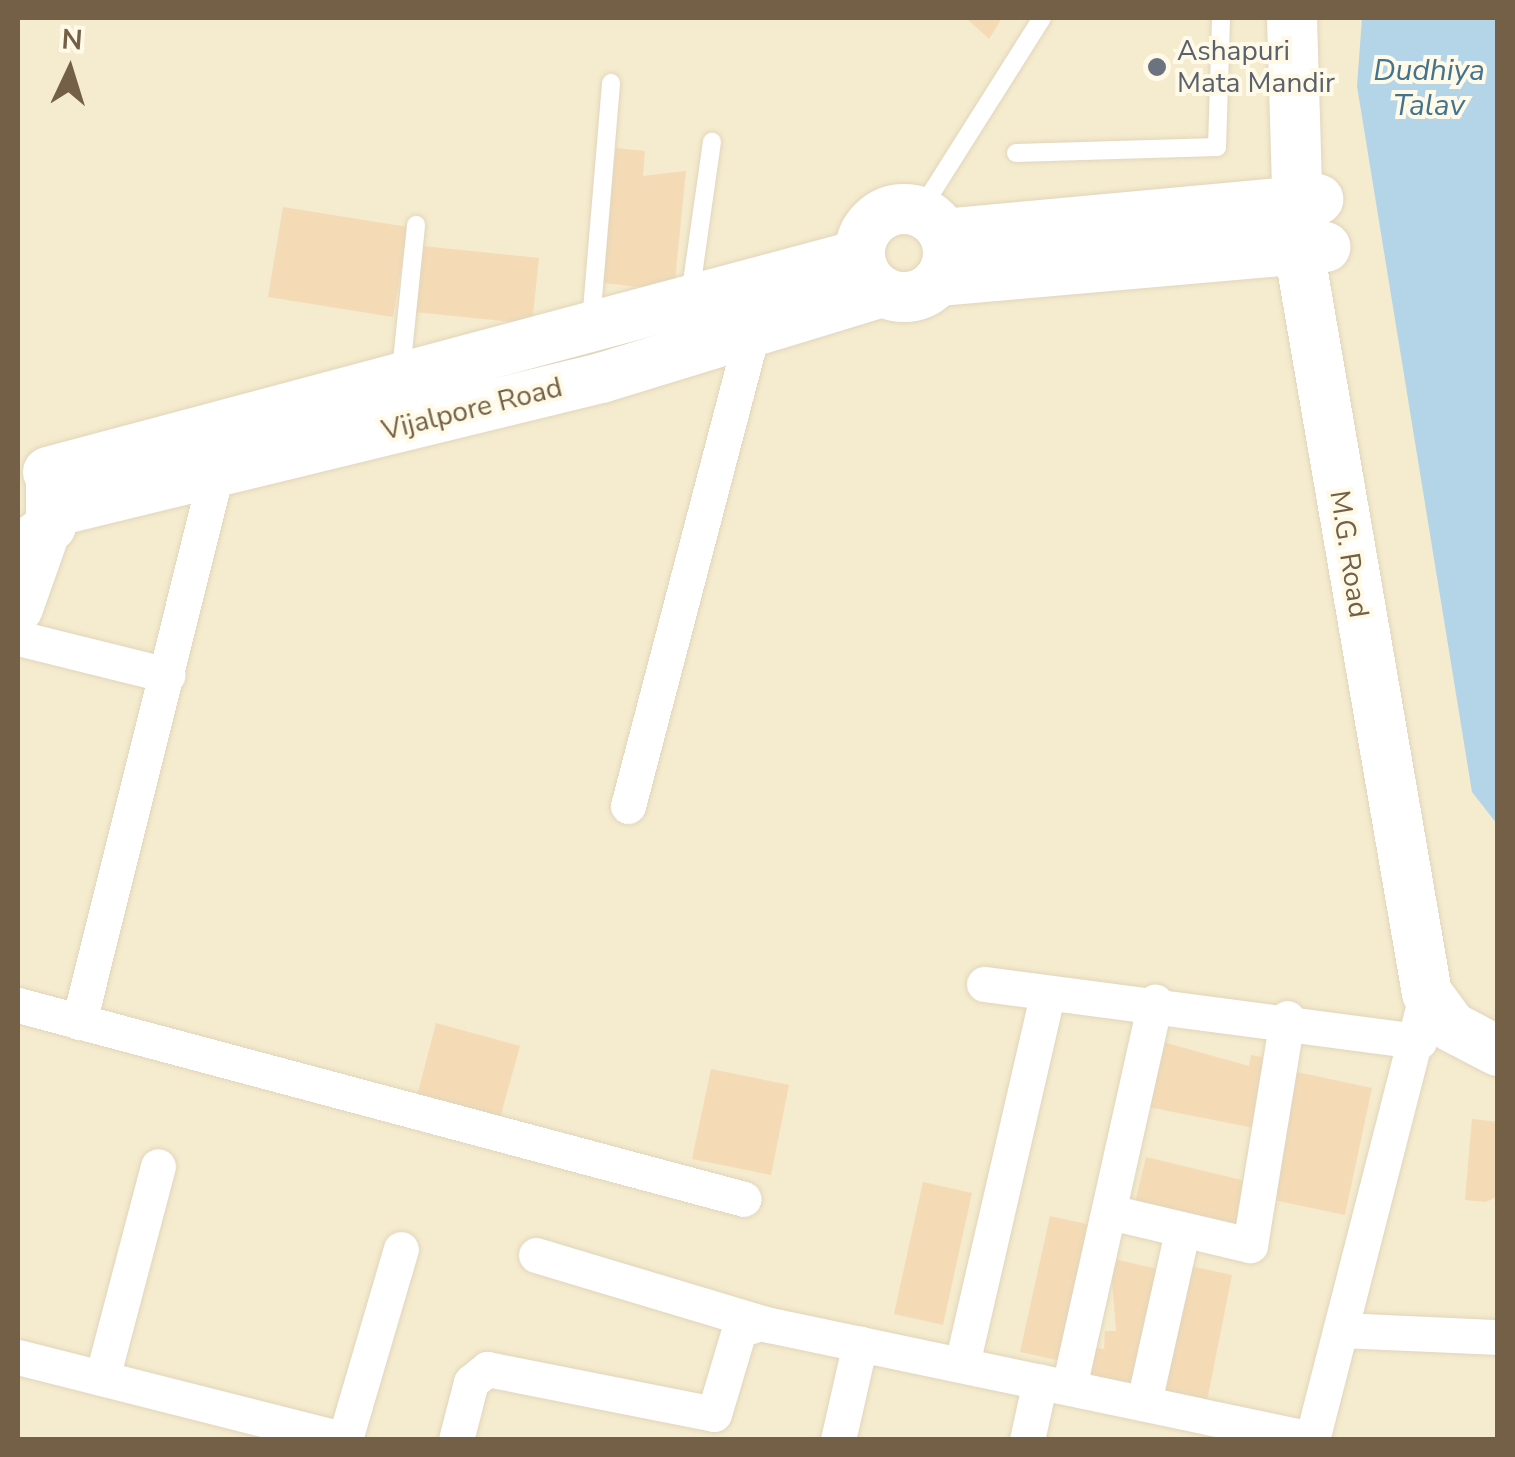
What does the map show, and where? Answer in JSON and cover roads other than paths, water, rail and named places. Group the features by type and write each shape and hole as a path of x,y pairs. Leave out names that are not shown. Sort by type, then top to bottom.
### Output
{"main road":[{"name":"M.G. Road","path":"1292,18 1309,225 1423,1017"},
{"path":"1321,18 1309,225 1439,948 1453,990 1498,1034"},
{"name":"Vijalpore Road","path":"871,274 878,217 934,242 1309,225"},
{"name":"Vijalpore Road","path":"36,506 217,470 871,274 913,296 934,242"},
{"name":"Vijalpore Road","path":"36,506 228,423 688,306 758,308"},
{"path":"18,608 36,506"},
{"path":"1423,1017 1498,1051"}],"street":[{"path":"628,806 758,308"},
{"path":"78,1022 228,423"},
{"path":"18,638 167,675"},
{"path":"536,1255 770,1325 1312,1439 1423,1017 1287,1018 1155,1002 1047,998 984,984"},
{"path":"962,1364 1047,998"},
{"path":"1027,1440 1055,1384 1110,1212 1155,1002"},
{"path":"18,1005 744,1199"},
{"path":"1110,1212 1250,1245 1287,1018"},
{"path":"102,1378 158,1166"},
{"path":"1144,1402 1182,1232"},
{"path":"18,1356 346,1439 401,1249"},
{"path":"456,1440 471,1382 487,1369 714,1414 739,1330 770,1325"},
{"path":"1342,1330 1498,1337"},
{"path":"838,1440 860,1344"}],"lane":[{"path":"934,242 1042,18"},
{"path":"1016,153 1217,146 1221,18"},
{"path":"590,333 612,84"},
{"path":"688,306 712,142"},
{"path":"400,382 416,225"}],"water":[{"name":"Dudhiya Talav","path":"1362,18 1497,18 1497,824 1472,792 1357,86"}],"place":[{"name":"Ashapuri Mata Mandir","path":"1157,67"}]}
